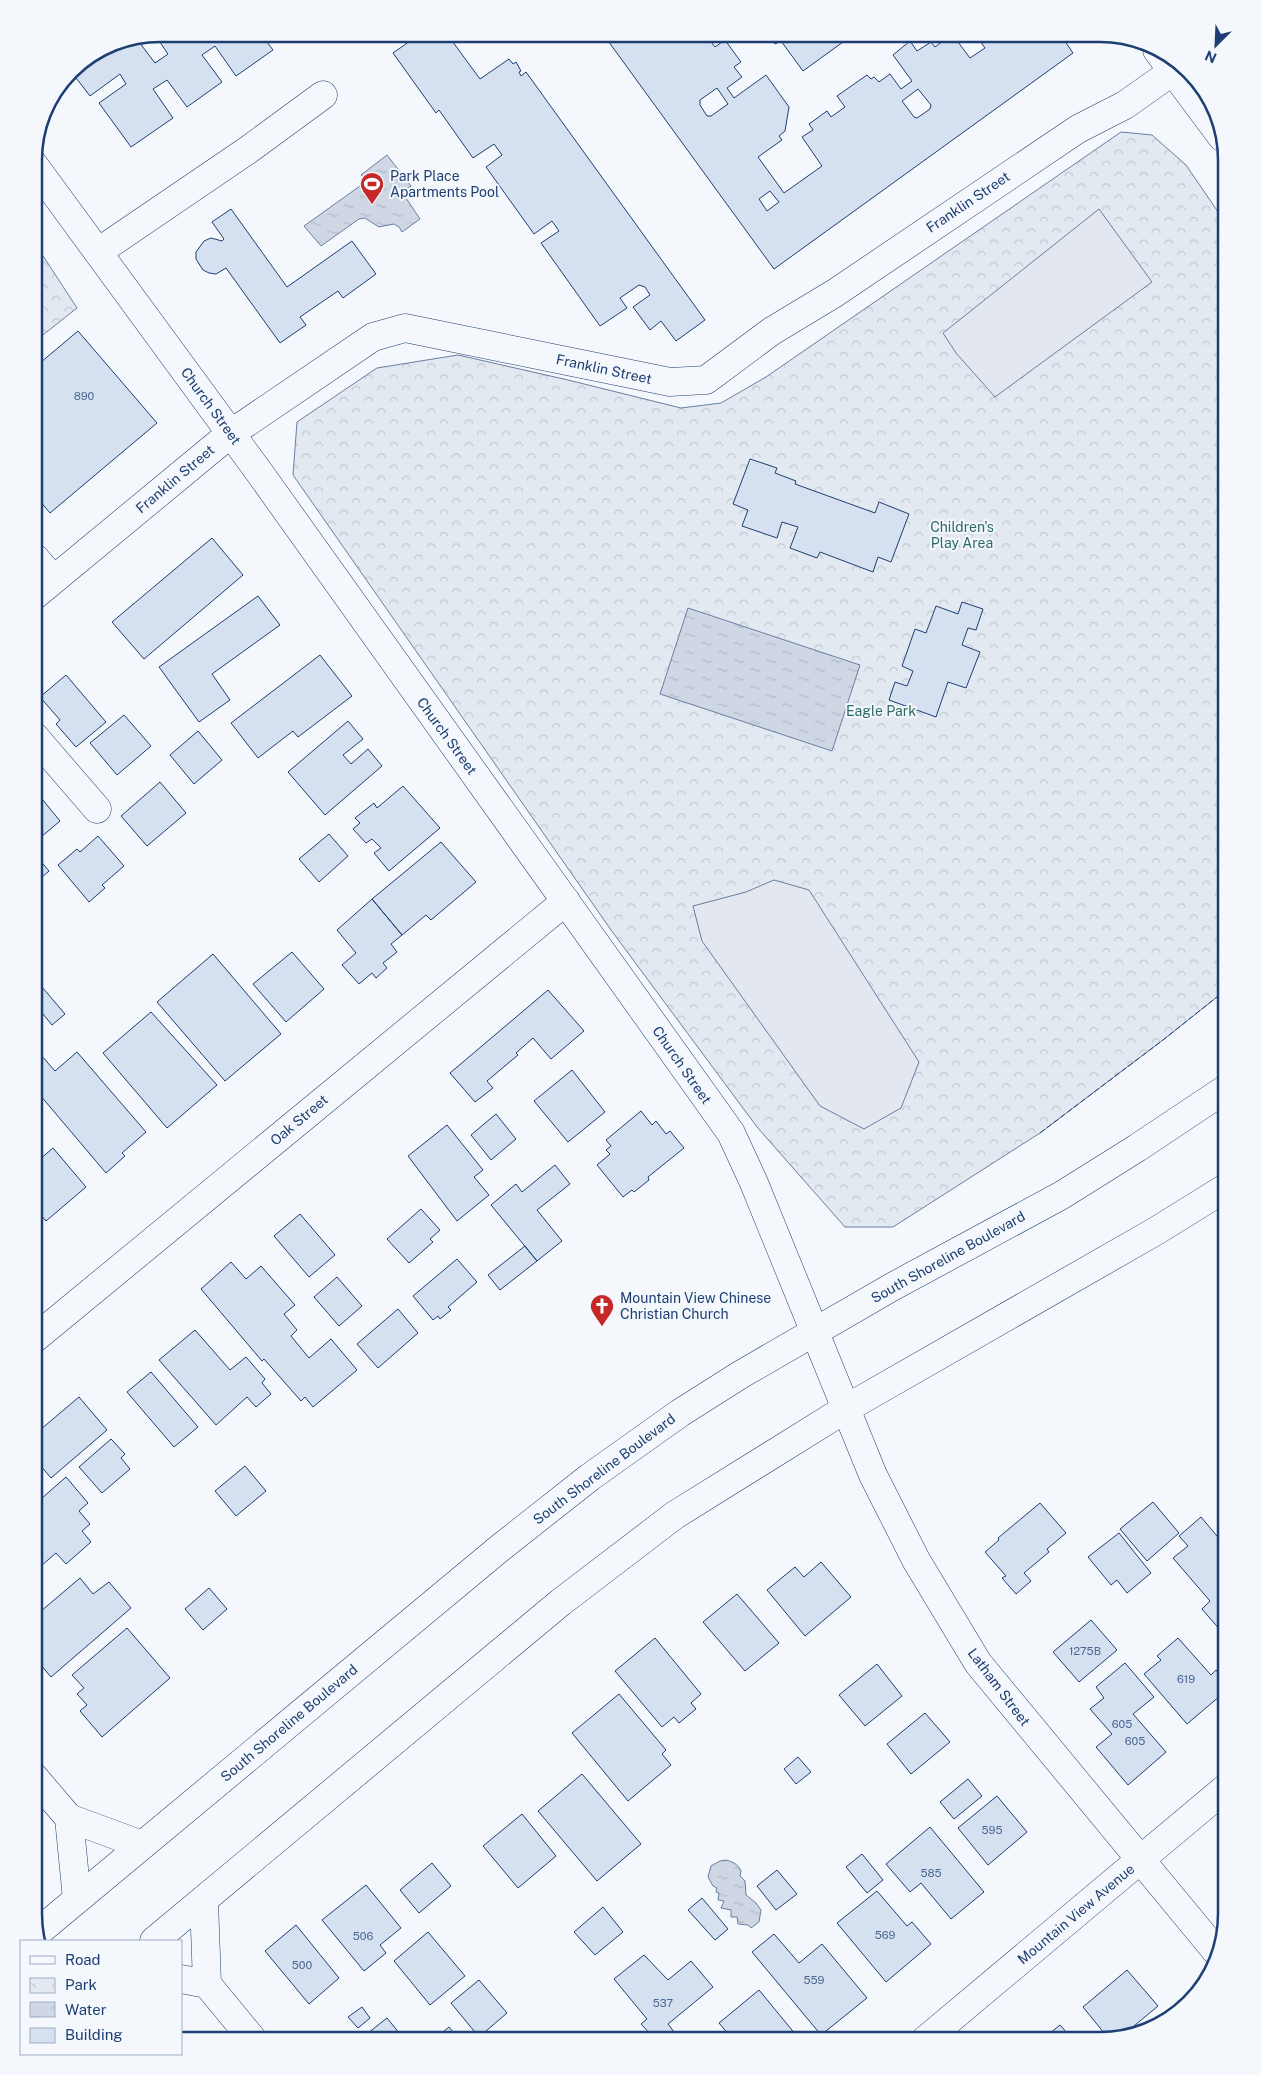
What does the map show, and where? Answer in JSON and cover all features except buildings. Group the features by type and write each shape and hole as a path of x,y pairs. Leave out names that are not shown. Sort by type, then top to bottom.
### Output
{"street":[{"name":"Franklin Street","path":"44,588 230,434 373,338 405,328 670,382 706,380 772,331 834,293 1078,129 1125,105 1168,64"},
{"path":"1175,70 1212,123"},
{"path":"98,252 248,150 323,95"},
{"name":"Church Street","path":"43,177 566,901 731,1134 754,1183 814,1332"},
{"path":"43,746 97,809"},
{"name":"Oak Street","path":"42,1332 566,901"},
{"name":"South Shoreline Boulevard","path":"44,1927 500,1548 590,1477 680,1413 740,1375 892,1287 1062,1194 1137,1148 1218,1094"},
{"path":"155,1940 561,1602 675,1515 847,1408 1156,1231 1218,1193"},
{"name":"Latham Street","path":"814,1332 847,1408 873,1475 916,1560 978,1663 1061,1766 1141,1859 1213,1948"},
{"path":"42,1786 69,1818 142,1845"},
{"name":"Mountain View Avenue","path":"935,2032 1218,1795"},
{"path":"69,1818 77,1899"},
{"path":"204,1901 208,1984 247,2032"},
{"path":"182,1979 208,1984"}],"green space":[{"name":"Eagle Park","path":"1121,132 1152,135 1186,165 1218,212 1218,996 1040,1133 893,1227 845,1227 757,1127 611,930 293,475 297,422 377,368 458,355 681,408 721,403 766,377"},
{"path":"43,256 77,308 43,335"}],"shaded area":[{"path":"1099,209 1152,282 995,397 956,353 943,333"},
{"path":"774,880 809,890 919,1062 901,1108 864,1129 820,1106 702,941 693,906 746,892"}],"water":[{"name":"Park Place Apartments Pool","path":"387,155 411,186 402,192 420,219 402,232 394,224 379,227 365,218 359,219 321,246 304,226 367,181 361,175"},
{"path":"688,608 860,665 832,751 660,694"},
{"path":"726,1860 735,1864 740,1869 740,1876 745,1881 746,1895 761,1910 759,1922 751,1928 748,1925 738,1924 737,1917 731,1917 731,1910 721,1908 724,1901 718,1900 719,1893 716,1892 717,1888 713,1886 708,1877 711,1866"}],"fence":[{"path":"1040,1133 1218,996"}],"place":[{"name":"Park Place Apartments Pool","path":"372,205"},
{"name":"Mountain View Chinese Christian Church","path":"602,1327"}],"park label":[{"name":"Children's Play Area","path":"962,536"}]}
